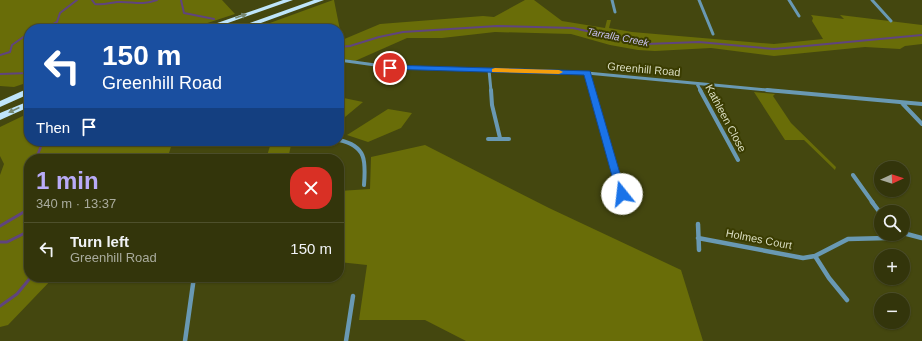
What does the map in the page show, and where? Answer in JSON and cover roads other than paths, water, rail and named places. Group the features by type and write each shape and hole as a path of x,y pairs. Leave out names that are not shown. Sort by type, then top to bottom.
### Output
{"main road":[{"path":"220,24 290,0"},
{"path":"251,24 321,0"},
{"path":"1,102 24,93"},
{"path":"0,117 24,106"}],"street":[{"path":"612,0 615,12"},
{"path":"699,0 713,34"},
{"path":"789,0 799,16"},
{"path":"872,0 891,21"},
{"name":"Greenhill Road","path":"344,61 390,68 587,73 922,104"},
{"path":"489,70 492,105 500,138"},
{"path":"587,73 622,194"},
{"name":"Kathleen Close","path":"697,84 738,160"},
{"path":"902,102 922,124"},
{"path":"488,139 509,139"},
{"path":"344,141 357,145 361,151 364,159 364,185"},
{"path":"853,175 875,205"},
{"path":"698,224 699,250"},
{"path":"910,235 922,238"},
{"name":"Holmes Court","path":"698,238 803,258 815,256 848,239 874,238"},
{"path":"815,256 829,278 847,300"},
{"path":"185,341 193,282"},
{"path":"346,341 353,296"}],"waterway":[{"path":"53,24 57,22 60,13 77,0"},
{"path":"92,0 95,4 117,2 146,3 157,0"},
{"path":"181,0 184,13 214,19"},
{"name":"Tarralla Creek","path":"344,47 403,32 497,26 573,28 646,44 699,42 774,49 922,35"},
{"path":"0,55 10,52 12,45 24,37"},
{"path":"0,74 24,73"},
{"path":"38,154 41,146"},
{"path":"0,226 24,212"},
{"path":"0,242 7,242 24,234"},
{"path":"0,306 17,294 27,282"}]}
